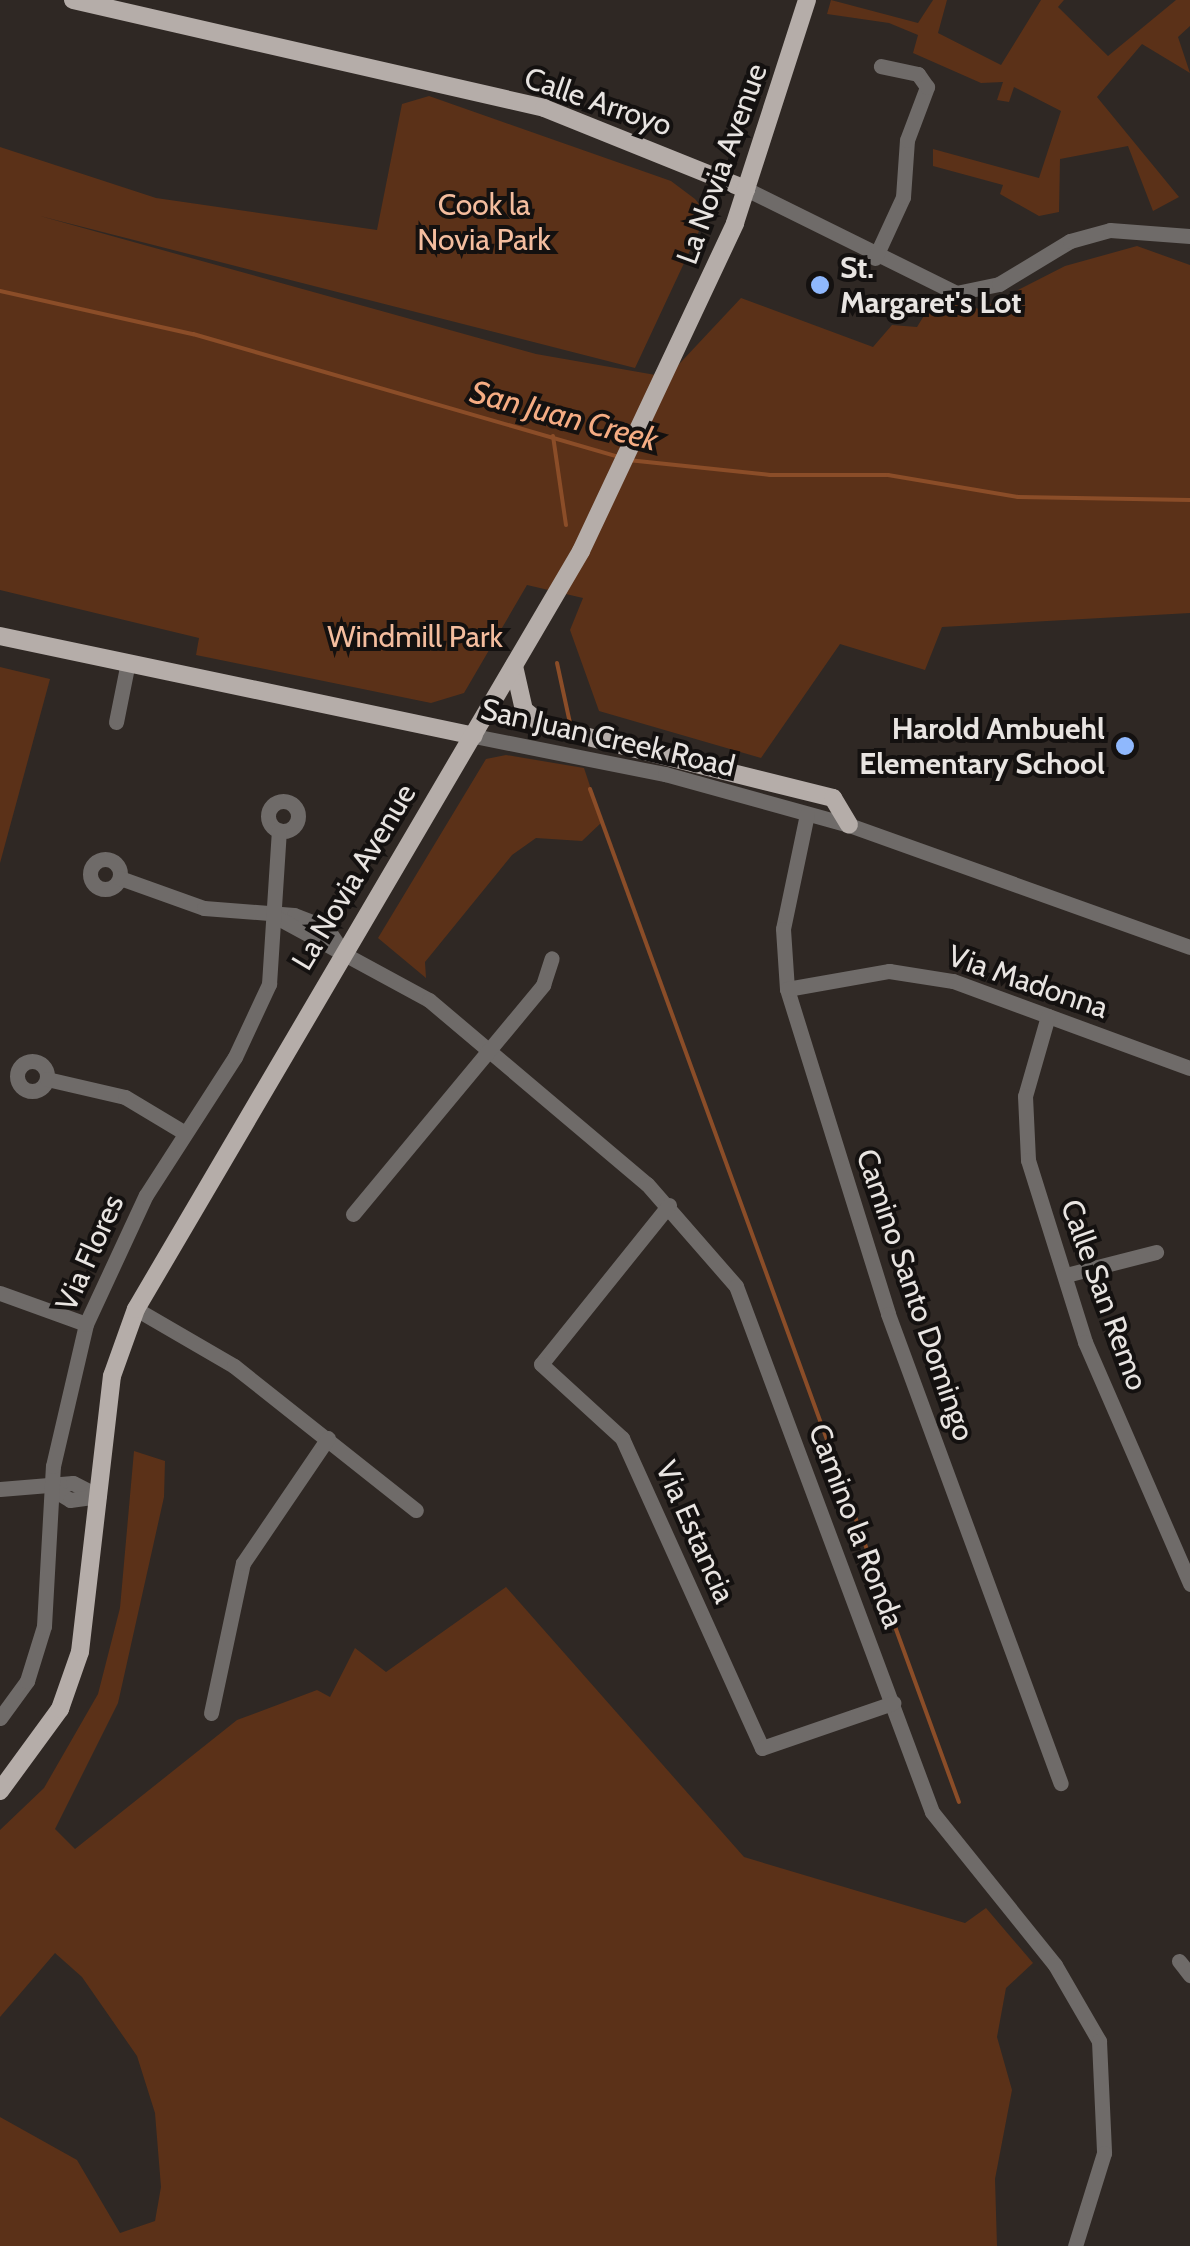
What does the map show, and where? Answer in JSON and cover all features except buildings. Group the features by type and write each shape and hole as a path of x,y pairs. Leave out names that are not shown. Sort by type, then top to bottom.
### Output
{"main road":[{"name":"Calle Arroyo","path":"73,0 544,108 746,189"},
{"name":"La Novia Avenue","path":"0,1791 60,1709 80,1652 112,1376 136,1309 340,949 474,736 581,552 655,404 746,189 807,0"},
{"name":"San Juan Creek Road","path":"0,636 474,736"},
{"path":"514,666 524,710 544,726 832,798 849,825"}],"street":[{"path":"875,258 903,196 907,140 927,88 918,74 881,66"},
{"name":"Calle Arroyo","path":"746,189 875,258 956,293 999,284 1088,235 1138,228 1187,235"},
{"path":"1187,235 1190,216"},
{"path":"116,722 128,662"},
{"name":"San Juan Creek Road","path":"474,736 849,825 1190,947"},
{"name":"Camino Santo Domingo","path":"807,814 783,929 786,988 888,1314 1060,1783"},
{"name":"Via Flores","path":"0,1718 27,1681 44,1626 52,1489 86,1324 185,1133 254,1021 269,984 279,830"},
{"name":"Camino la Ronda","path":"120,878 204,908 326,927 340,949 429,1000 668,1205 736,1286 932,1812 1055,1965 1099,2040 1104,2152 1075,2246"},
{"path":"354,1214 543,986 552,958"},
{"name":"Via Madonna","path":"786,988 889,971 953,981 1190,1068"},
{"name":"Calle San Remo","path":"1048,1016 1024,1127 1066,1275 1190,1584"},
{"path":"47,1079 124,1097 185,1133"},
{"name":"Via Estancia","path":"668,1205 541,1364 622,1438 762,1748 893,1703"},
{"path":"1066,1275 1156,1252"},
{"path":"0,1292 86,1324"},
{"path":"136,1309 207,1348 416,1510"},
{"path":"210,1713 243,1563 328,1438"},
{"path":"0,1489 52,1489 70,1500 98,1496"},
{"path":"1179,1961 1190,1975"}],"green space":[{"path":"831,0 918,23 933,0 947,0 938,33 1001,65 1041,0 1064,0 1058,7 1108,56 1176,0 1190,0 1190,26 1178,37 1190,73 1142,44 1097,97 1179,197 1153,211 1128,146 1060,159 1059,212 1039,216 1000,194 1003,185 933,166 933,149 1039,178 1061,111 1014,87 1009,102 997,100 1003,82 981,83 913,53 918,35 889,23 827,14"},
{"path":"429,96 671,181 707,214 635,368 40,216 536,354 667,377 741,298 873,347 892,325 917,327 933,301 981,309 1065,266 1137,246 1190,265 1190,613 942,627 925,670 840,644 761,758 599,711 570,630 583,598 527,585 464,693 431,703 196,655 199,638 0,590 0,147 156,198 377,230 402,104"},
{"path":"0,667 50,679 0,863"},
{"path":"506,755 584,768 602,822 582,841 536,838 512,855 425,962 426,978 378,938 486,759"},
{"path":"134,1451 165,1461 164,1497 118,1703 55,1829 75,1849 237,1720 317,1690 330,1697 355,1648 386,1672 506,1587 744,1857 965,1923 986,1908 1033,1963 1006,1988 997,2037 1012,2090 995,2179 997,2246 0,2246 0,2117 77,2160 120,2233 155,2221 161,2187 155,2113 137,2056 82,1977 55,1953 0,2017 0,1830 44,1788 98,1694 120,1608"}],"waterway":[{"name":"San Juan Creek","path":"0,291 193,334 619,457"},
{"path":"553,436 566,525"},
{"name":"San Juan Creek","path":"628,460 770,475 888,475 1018,497 1190,500"},
{"path":"557,663 571,728"},
{"path":"590,789 959,1802"}],"place":[{"name":"St. Margaret's Lot","path":"820,285"},
{"name":"Harold Ambuehl Elementary School","path":"1125,746"}],"park label":[{"name":"Cook la Novia Park","path":"484,222"},
{"name":"Windmill Park","path":"415,637"}]}
